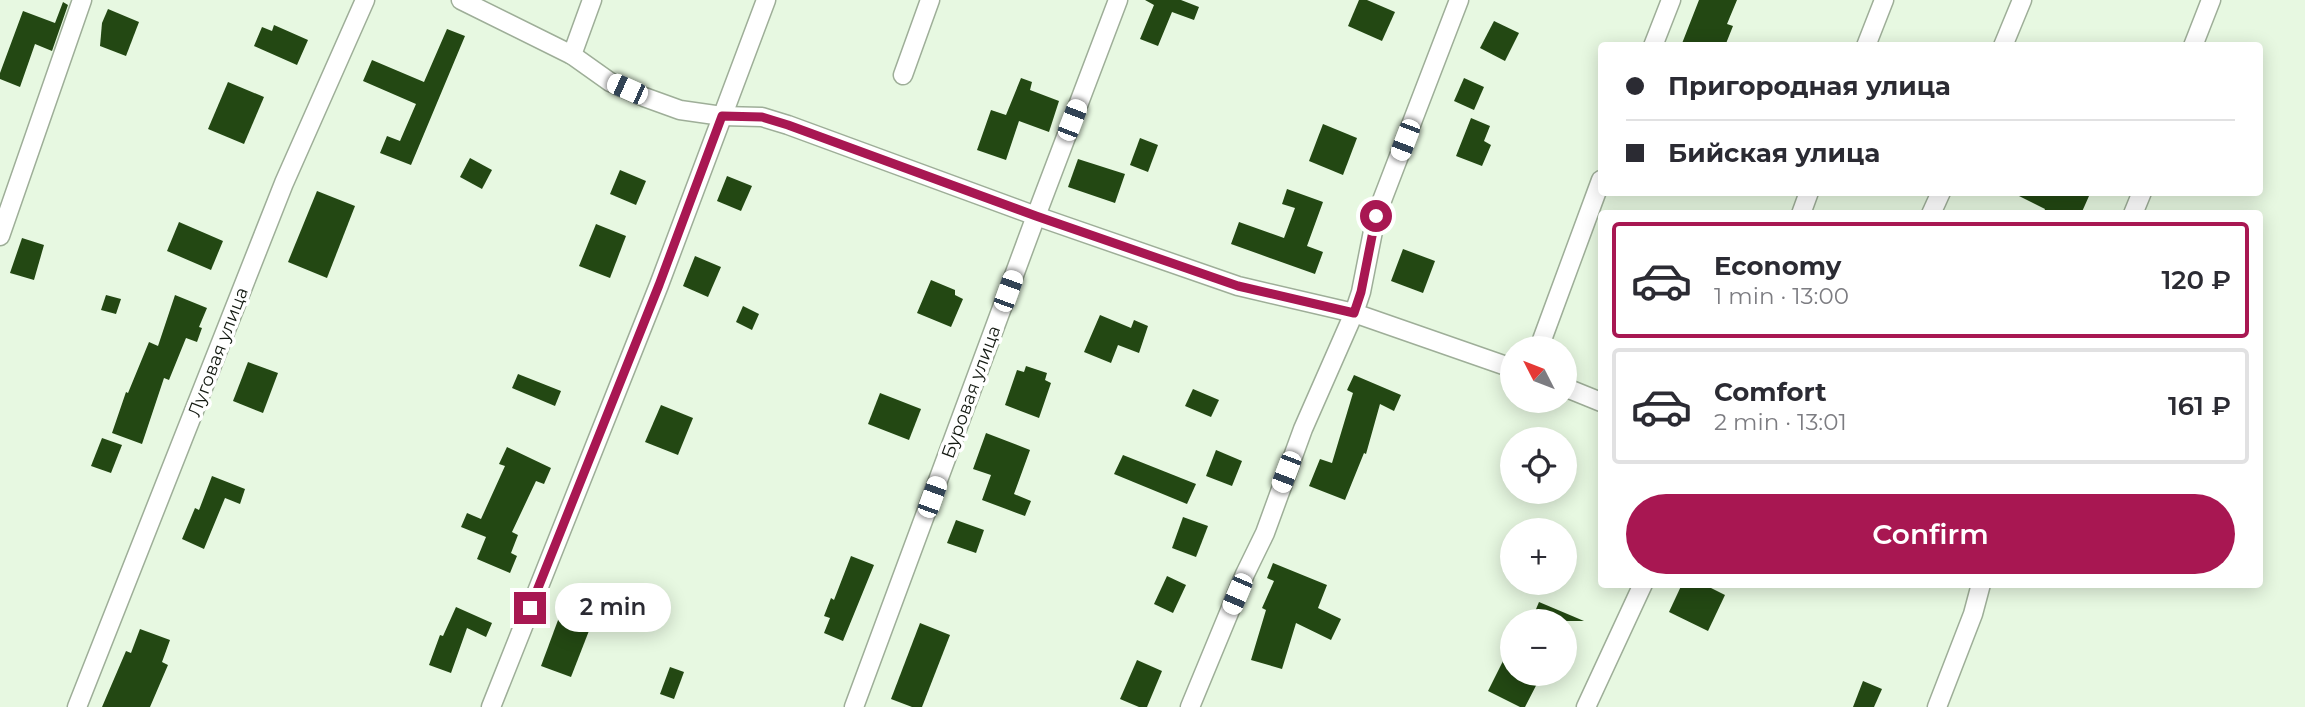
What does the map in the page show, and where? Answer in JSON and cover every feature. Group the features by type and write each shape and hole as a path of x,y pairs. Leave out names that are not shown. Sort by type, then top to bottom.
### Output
{"street":[{"path":"0,236 82,0"},
{"name":"Луговая улица","path":"77,707 284,183 365,0"},
{"path":"461,0 572,55 610,82 681,110 722,116 762,117 788,125 1036,216 1238,286 1354,313 1500,364"},
{"path":"572,55 592,0"},
{"path":"491,707 659,285 766,0"},
{"path":"904,75 930,0"},
{"name":"Буровая улица","path":"855,707 1118,0"},
{"path":"1190,707 1245,574 1265,533 1303,429 1354,313 1361,292 1376,216 1459,0"},
{"path":"1655,42 1671,0"},
{"path":"1868,42 1884,0"},
{"path":"2005,42 2022,0"},
{"path":"2195,42 2211,0"},
{"path":"1543,336 1598,188"},
{"path":"1577,392 1598,401"},
{"path":"1586,707 1641,588"},
{"path":"1937,707 1973,614 1980,588"}],"building":[{"path":"1145,0 1181,0 1199,7 1194,20 1172,12 1158,46 1140,39 1154,5"},
{"path":"1359,0 1367,0 1395,12 1382,41 1348,26"},
{"path":"1699,0 1737,0 1727,24 1733,26 1727,42 1683,42"},
{"path":"63,2 68,5 52,51 35,44 20,87 0,79 23,11 55,23"},
{"path":"108,9 139,22 126,56 100,46 102,23"},
{"path":"1494,21 1519,33 1505,61 1480,48"},
{"path":"274,25 308,40 297,65 254,46 262,27 272,31"},
{"path":"447,29 465,36 411,165 380,153 387,136 400,141 416,104 363,81 372,60 424,82"},
{"path":"1021,78 1032,82 1030,90 1059,101 1049,132 1019,121 1006,160 977,150 991,110 1006,115"},
{"path":"1464,78 1484,87 1474,110 1454,101"},
{"path":"228,82 264,97 244,144 208,129"},
{"path":"1471,118 1490,126 1484,141 1491,145 1482,166 1456,156"},
{"path":"1323,124 1357,138 1343,175 1309,161"},
{"path":"1140,138 1158,145 1148,172 1130,165"},
{"path":"470,158 492,170 482,189 460,177"},
{"path":"1078,159 1125,174 1115,203 1068,187"},
{"path":"620,170 646,181 636,205 610,194"},
{"path":"727,176 752,186 741,211 717,201"},
{"path":"1287,189 1323,202 1307,246 1323,252 1315,274 1231,244 1239,222 1284,238 1295,208 1282,204"},
{"path":"317,191 355,206 327,278 288,262"},
{"path":"2019,196 2089,196 2083,210 2045,209"},
{"path":"179,222 223,241 211,270 167,251"},
{"path":"596,224 626,236 610,278 579,266"},
{"path":"22,238 44,245 34,280 10,273"},
{"path":"1403,249 1435,261 1423,293 1391,281"},
{"path":"695,256 721,267 708,297 683,286"},
{"path":"931,280 955,290 955,295 963,299 951,327 917,313"},
{"path":"106,295 121,299 116,314 101,310"},
{"path":"175,295 207,308 199,327 202,328 197,342 186,338 169,380 164,378 142,444 112,433 126,392 128,393 149,342 158,346"},
{"path":"743,306 759,314 752,330 736,322"},
{"path":"1100,315 1131,328 1134,320 1148,326 1139,353 1118,345 1111,363 1084,352"},
{"path":"248,362 278,373 263,413 233,401"},
{"path":"1026,366 1047,373 1045,380 1051,383 1039,418 1005,405 1017,370 1024,372"},
{"path":"518,374 561,391 555,406 512,388"},
{"path":"1354,375 1401,395 1394,411 1380,404 1366,454 1364,453 1345,500 1309,486 1320,459 1332,463 1353,393 1347,390"},
{"path":"1193,389 1219,400 1211,417 1185,406"},
{"path":"880,393 921,409 909,440 868,424"},
{"path":"661,405 693,418 678,455 645,442"},
{"path":"986,433 1030,450 1014,494 1031,501 1025,516 982,500 991,475 973,469"},
{"path":"102,438 122,445 111,473 91,466"},
{"path":"507,447 551,468 544,484 536,481 512,532 518,535 511,553 517,556 510,573 477,559 486,537 461,527 467,513 481,519 505,466 499,464"},
{"path":"1216,450 1242,461 1232,486 1206,476"},
{"path":"1123,455 1196,484 1187,504 1114,474"},
{"path":"212,476 245,489 240,504 225,498 204,549 182,539 195,508 199,510"},
{"path":"1183,517 1208,526 1196,557 1172,548"},
{"path":"956,520 984,530 976,553 947,543"},
{"path":"851,556 874,565 843,641 824,633 830,618 824,616 831,598 834,600"},
{"path":"1273,563 1327,585 1318,608 1341,619 1331,640 1296,623 1282,669 1251,660 1266,610 1262,608 1274,581 1267,578"},
{"path":"1167,576 1186,585 1173,613 1154,604"},
{"path":"1680,588 1711,588 1725,595 1708,631 1669,612"},
{"path":"1539,602 1556,609 1536,609"},
{"path":"456,607 492,623 486,637 467,628 451,673 429,665 440,635 443,636"},
{"path":"561,612 592,623 571,677 541,666"},
{"path":"920,623 950,635 922,707 912,707 891,699"},
{"path":"140,629 170,640 162,662 168,665 150,707 102,707 126,651 131,653"},
{"path":"1137,660 1162,671 1147,707 1139,707 1120,699"},
{"path":"670,667 684,672 674,699 660,694"},
{"path":"1500,667 1500,686 1536,686 1525,707 1488,691"},
{"path":"1863,681 1882,689 1874,707 1853,707"}],"route":[{"path":"530,608 659,285 722,116 762,117 788,125 1036,216 1238,286 1354,313 1361,292 1376,216"}]}
